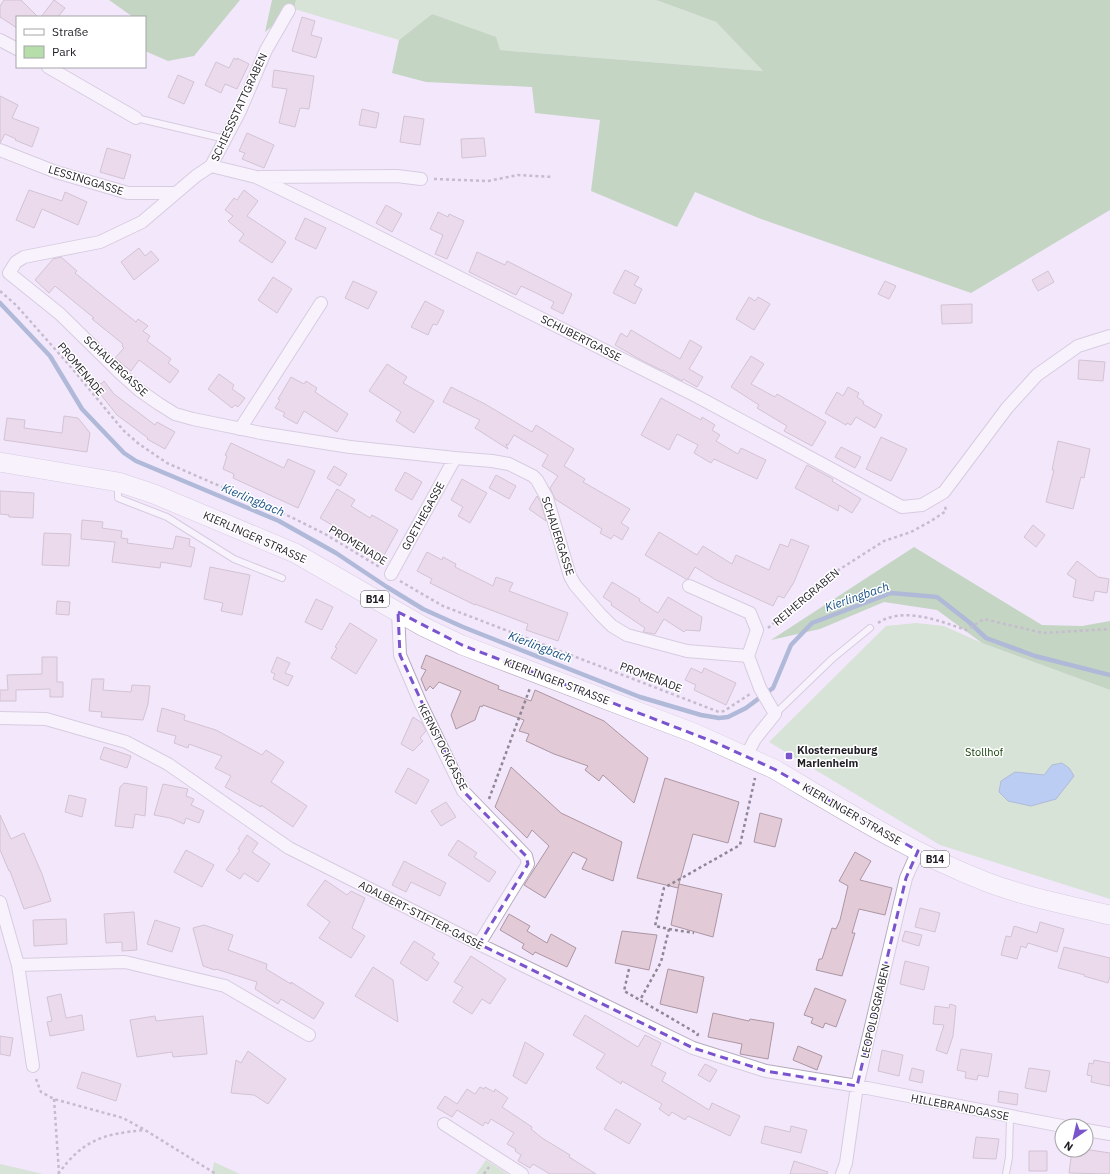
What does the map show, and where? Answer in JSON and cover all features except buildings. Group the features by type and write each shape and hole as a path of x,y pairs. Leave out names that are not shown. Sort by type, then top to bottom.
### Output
{"main road":[{"name":"KIERLINGER STRASSE","path":"0,462 118,482 154,494 295,553 424,627 462,644 667,723 774,769 878,830 918,851 986,882 1043,899 1110,915"}],"street":[{"name":"SCHIESSSTATTGRABEN","path":"9,273 16,262 24,257 100,242 142,222 196,176 211,166 240,111 266,50 289,10"},
{"path":"0,40 16,48"},
{"path":"50,68 136,118"},
{"name":"LESSINGGASSE","path":"0,150 56,172 128,193 176,193"},
{"name":"SCHUBERTGASSE","path":"211,166 256,177 357,226 698,397 902,507 922,505 944,492"},
{"name":"SCHUBERTGASSE","path":"256,177 396,176 421,179"},
{"name":"SCHAUERGASSE","path":"9,273 60,314 139,390 175,414 240,429 350,447 509,464 537,480 547,498 570,576 575,585 600,614 620,631 627,635 687,651 748,656"},
{"path":"240,429 321,303"},
{"path":"944,492 1007,408 1037,375 1078,346 1110,336"},
{"name":"GOETHEGASSE","path":"391,574 455,458"},
{"path":"689,586 750,613 757,630 748,656 760,688 776,714 755,739 746,756"},
{"name":"KERNSTOCKGASSE","path":"398,612 400,655 420,702 463,791 526,856 528,864 479,944"},
{"name":"ADALBERT-STIFTER-GASSE","path":"0,718 46,719 126,742 168,764 289,848 479,944 693,1048 766,1071 857,1086"},
{"name":"LEOPOLDSGRABEN","path":"842,1174 846,1163 857,1086 906,878 918,851"},
{"path":"0,902 18,965 33,1066"},
{"path":"18,965 126,962 225,986 309,1035"},
{"name":"HILLEBRANDGASSE","path":"857,1086 1054,1125"},
{"path":"444,1124 522,1174"},
{"path":"1094,1131 1110,1134"}],"lane":[{"path":"136,118 225,140"},
{"path":"118,482 118,498 167,517 234,559 282,578"},
{"path":"776,714 832,659 870,628"},
{"path":"1006,1174 1009,1157 1010,1117"}],"path":[{"path":"421,179 488,181 518,175 553,177"},
{"name":"PROMENADE","path":"0,291 16,305 123,430 139,444 167,464 293,518 325,534 391,574 403,583 443,606 719,712 724,711 760,688"},
{"name":"REIHERGRABEN","path":"756,636 766,631 826,578 884,540 911,532 946,511 944,492"},
{"path":"870,628 882,620 897,616 920,616 934,619 966,630 984,619 1043,633 1110,629"},
{"path":"484,812 529,692"},
{"path":"694,933 655,926 664,888 740,845 755,780"},
{"path":"640,1000 661,962 669,929"},
{"path":"629,968 624,991 694,1031"},
{"path":"33,1066 35,1077 41,1092 54,1099 122,1118 145,1130 216,1174"},
{"path":"54,1099 59,1174"},
{"path":"59,1174 76,1153 94,1140 119,1133 145,1130"}],"highlighted area":[{"path":"398,612 462,645 714,742 774,769 918,851 906,878 857,1086 766,1071 693,1048 479,944 528,864 526,856 463,791 400,655"}],"green space":[{"path":"109,0 240,0 194,56 168,61 146,51 146,16 132,16"},
{"path":"272,0 296,0 294,9 265,32"},
{"path":"296,0 656,0 716,22 763,71 500,50 432,14 399,40 294,9"},
{"path":"656,0 1110,0 1110,210 971,293 761,219 695,192 677,227 591,191 600,120 535,113 532,87 426,82 392,73 399,40 432,14 496,37 500,50 763,71 716,22"},
{"path":"914,547 1042,625 1082,626 1110,621 1110,690 982,643 937,610 884,602 820,629 771,640"},
{"name":"Stollhof","path":"916,623 944,626 982,643 1110,690 1110,899 940,845 769,742 886,626"},
{"path":"486,1160 508,1174 476,1174"},
{"path":"214,1162 240,1174 212,1174"},
{"path":"0,1164 43,1174 0,1174"}],"water":[{"path":"1062,763 1069,768 1074,776 1056,799 1031,806 1008,801 999,792 1001,781 1015,772 1044,775 1052,765"}],"waterway":[{"name":"Kierlingbach","path":"0,303 50,356 82,409 124,453 136,461 279,521 336,553 423,609 463,627 640,697 701,715 719,718 728,717 746,708 773,688 791,645 812,623 891,593 937,597 969,622 986,638 1035,656 1110,675"}],"place":[{"name":"Klosterneuburg Marienheim","path":"789,756"}]}
